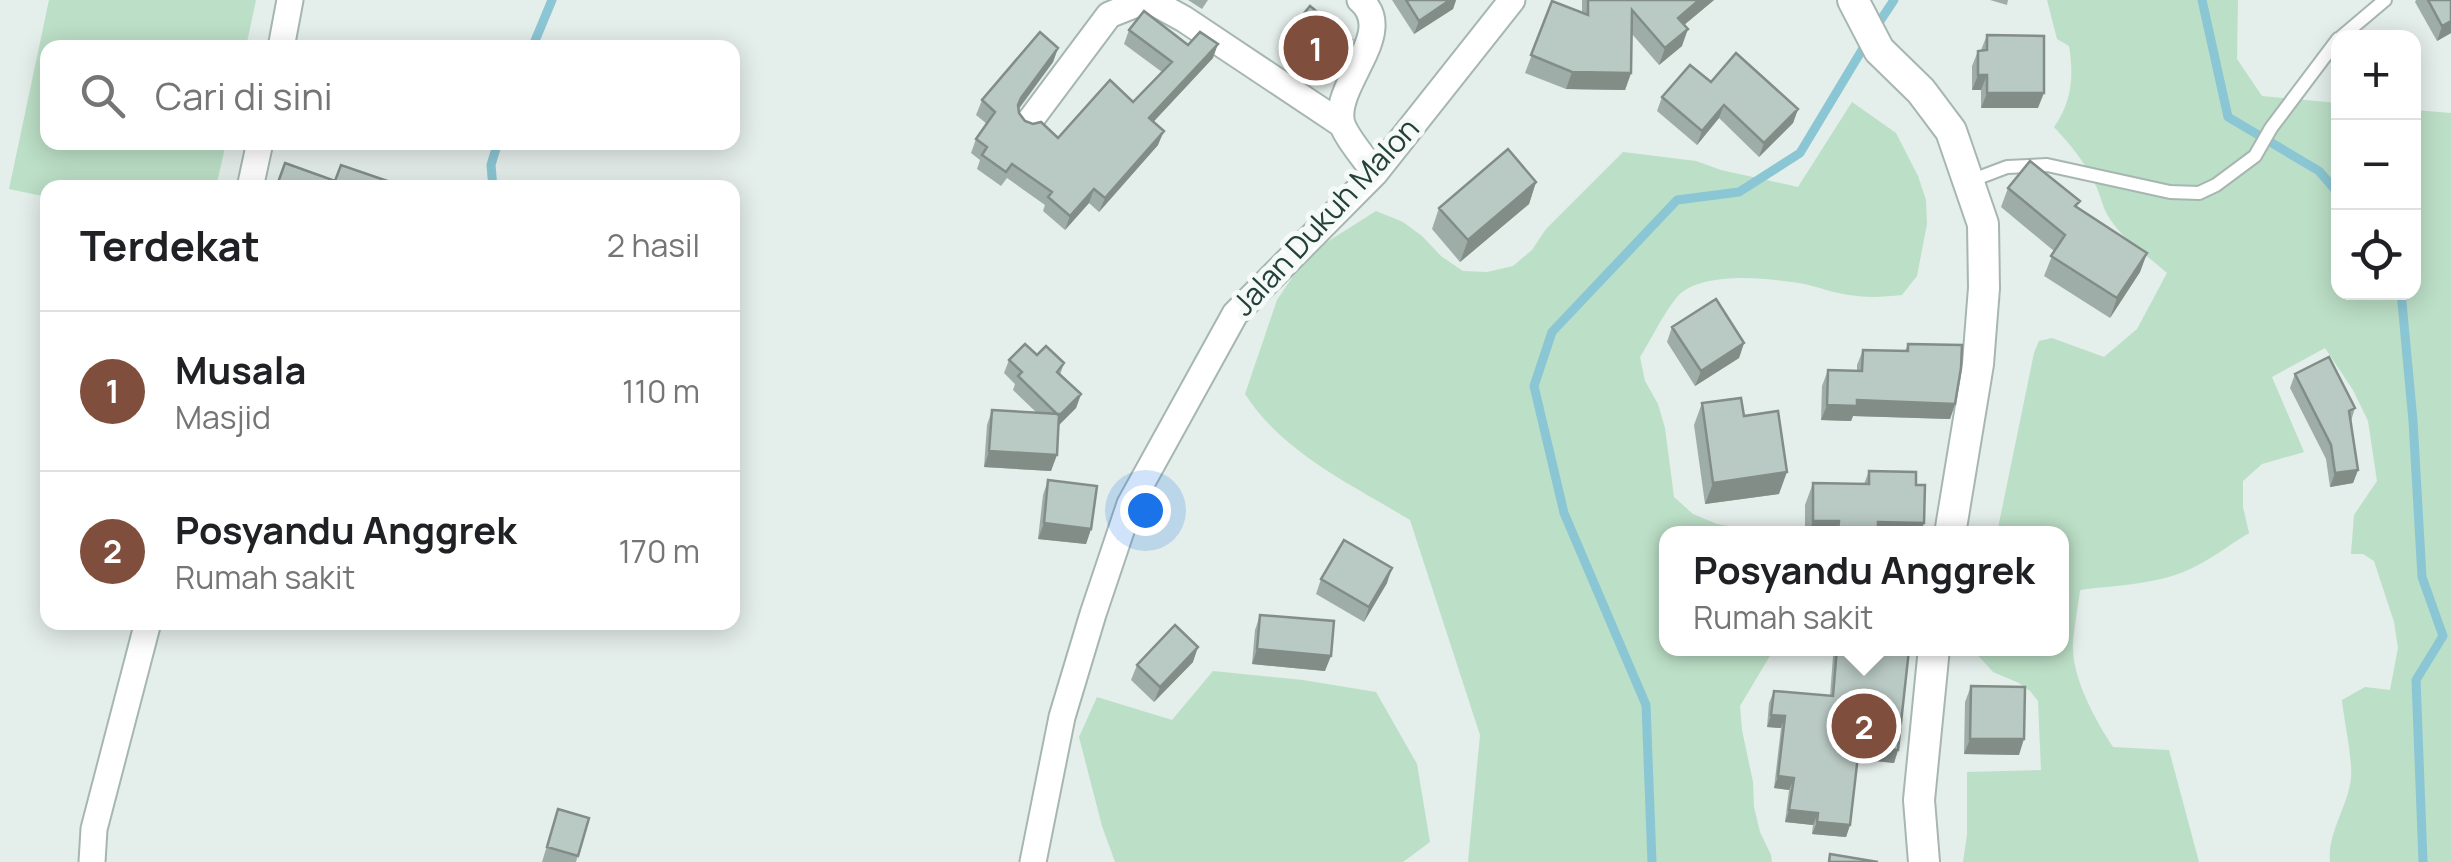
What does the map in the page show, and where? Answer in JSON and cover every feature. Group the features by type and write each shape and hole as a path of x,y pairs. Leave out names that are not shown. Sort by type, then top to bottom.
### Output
{"street":[{"path":"282,40 290,0"},
{"path":"1340,123 1342,102 1373,32 1368,7 1360,0"},
{"name":"Jalan Dukuh Malon","path":"1032,862 1062,717 1130,504 1234,314 1375,173 1512,0"},
{"path":"1028,122 1110,15 1139,4 1156,4 1340,123 1375,173"},
{"path":"1866,26 1951,130 1982,224 1984,288 1978,364 1951,526"},
{"path":"252,180 258,150"},
{"path":"92,862 94,829 146,630"},
{"path":"1924,862 1919,800 1933,656"}],"lane":[{"path":"2349,30 2386,0"},
{"path":"1968,182 2008,166 2047,165 2170,192 2199,194 2254,156 2270,128 2331,48"}],"green space":[{"path":"49,0 256,0 247,40 41,40"},
{"path":"2047,0 2238,0 2237,59 2262,96 2331,102 2331,300 2421,300 2421,111 2451,113 2451,862 2330,862 2332,841 2351,778 2342,700 2365,687 2390,690 2398,648 2394,622 2374,561 2363,554 2351,554 2354,515 2377,481 2368,421 2325,348 2272,377 2304,452 2262,464 2243,481 2249,533 2204,562 2175,575 2080,590 2073,645 2076,671 2086,698 2113,747 2169,750 2199,862 1963,862 1967,772 2041,770 2038,701 2019,683 1993,672 1979,656 2069,656 2069,526 1998,526 2034,353 2039,341 2052,338 2104,357 2137,329 2167,273 2116,227 2086,168 2054,127 2070,88 2069,46 2057,39"},
{"path":"40,43 40,150 224,150 218,180 40,180 40,196 9,189"},
{"path":"1852,102 1896,133 1918,176 1926,200 1927,224 1917,276 1902,295 1856,296 1756,278 1702,283 1677,297 1640,357 1645,381 1665,428 1674,497 1693,514 1728,526 1659,526 1659,656 1770,656 1740,706 1754,807 1772,862 1468,862 1480,735 1410,520 1298,450 1245,394 1277,300 1308,254 1376,211 1403,222 1463,271 1487,272 1513,266 1623,152 1696,161 1798,187"},
{"path":"1213,671 1376,692 1417,764 1430,842 1403,862 1115,862 1079,737 1097,697 1172,720"}],"building":[{"path":"1406,0 1450,0 1419,21"},
{"path":"1588,0 1699,0 1678,18 1688,29 1665,48 1632,10 1631,73 1572,72 1531,55 1552,1 1588,15"},
{"path":"2428,0 2451,0 2451,21 2442,26"},
{"path":"1310,6 1352,40 1327,74 1283,39"},
{"path":"1144,11 1188,45 1200,32 1218,44 1149,118 1164,131 1105,198 1094,189 1070,216 1048,197 1052,192 1012,164 1006,172 982,155 987,147 976,139 995,112 982,100 1040,32 1058,48 1021,98 1019,113 1025,121 1041,122 1058,138 1110,80 1133,102 1172,62 1129,30"},
{"path":"1987,35 2044,36 2044,93 1987,93 1987,75 1978,75 1978,51 1987,50"},
{"path":"1736,53 1798,109 1764,143 1724,105 1702,131 1662,97 1690,65 1711,82"},
{"path":"1508,149 1536,182 1468,240 1439,208"},
{"path":"2030,161 2080,201 2075,206 2147,253 2117,298 2051,256 2065,235 2008,188"},
{"path":"285,163 332,180 279,180"},
{"path":"341,165 385,180 335,180"},
{"path":"1716,299 1744,343 1701,371 1672,327"},
{"path":"1025,344 1037,355 1046,346 1064,363 1057,372 1081,394 1059,416 1018,376 1022,372 1009,360"},
{"path":"1908,344 1962,345 1955,404 1857,400 1857,406 1827,405 1828,370 1862,371 1863,350 1908,351"},
{"path":"2329,357 2355,408 2349,411 2358,470 2335,473 2331,445 2295,374"},
{"path":"1741,398 1744,416 1778,411 1787,472 1713,483 1702,403"},
{"path":"992,410 1059,414 1057,455 989,451"},
{"path":"1869,471 1916,472 1916,485 1925,485 1924,523 1838,526 1839,521 1813,521 1813,483 1869,484"},
{"path":"1048,480 1097,486 1091,529 1044,523"},
{"path":"1344,540 1392,568 1369,607 1321,579"},
{"path":"1260,615 1334,621 1331,656 1257,649"},
{"path":"1175,625 1198,647 1160,687 1137,665"},
{"path":"1836,656 1908,656 1898,750 1859,747 1850,825 1817,822 1818,813 1789,810 1794,778 1778,776 1785,716 1771,715 1774,691 1833,696"},
{"path":"1971,686 2025,687 2024,739 1970,739"},
{"path":"558,809 589,818 578,856 547,847"},
{"path":"1830,854 1878,862 1829,862"}],"waterway":[{"path":"535,40 552,0"},
{"path":"1876,27 1894,0"},
{"path":"2202,0 2228,117 2319,171 2331,185"},
{"path":"1652,862 1646,705 1564,513 1534,386 1552,332 1677,200 1739,192 1800,153 1868,40"},
{"path":"492,180 496,150"},
{"path":"2402,300 2422,577 2443,636 2416,680 2423,862"}],"place":[{"name":"Musala","path":"1316,48"},
{"name":"Posyandu Anggrek","path":"1864,726"}]}
